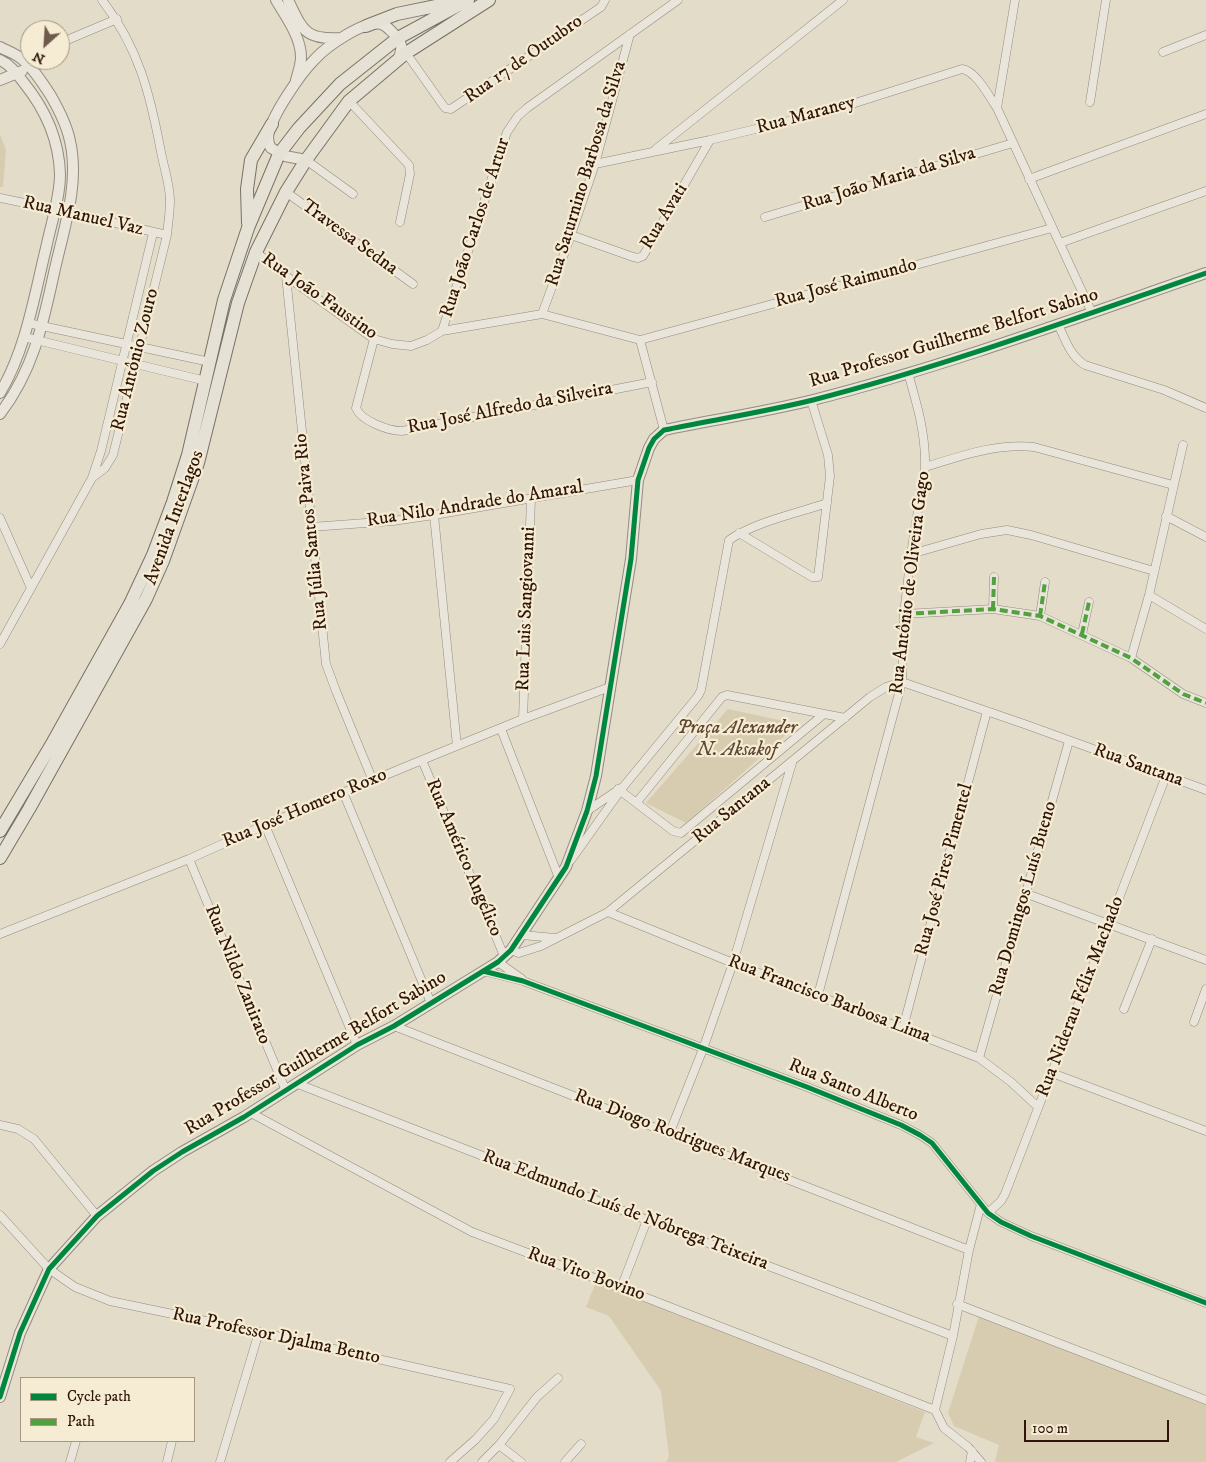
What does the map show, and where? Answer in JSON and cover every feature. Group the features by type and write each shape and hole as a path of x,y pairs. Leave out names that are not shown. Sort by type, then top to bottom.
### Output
{"main road":[{"name":"Avenida Interlagos","path":"0,831 53,742 130,604 174,502 188,455 224,300 248,228 279,154 299,128 340,84 398,38 467,0"},
{"path":"366,26 397,14 467,0"},
{"name":"Avenida Interlagos","path":"1,853 29,810 146,599 163,561 198,463 238,303 256,252 286,192 306,160 349,101 402,57 489,0"},
{"path":"248,228 247,189 251,160 272,124"}],"street":[{"name":"Rua Antônio Zouro","path":"92,478 105,468 111,458 167,236 170,200 155,119 141,68 131,44 117,19 102,0"},
{"path":"276,0 299,44 301,59 296,83"},
{"path":"288,0 305,31 318,38 341,38"},
{"name":"Rua 17 de Outubro","path":"402,57 445,108 451,109 601,7 605,0"},
{"name":"Rua João Carlos de Artur","path":"442,331 507,132 512,124 527,108 678,0"},
{"path":"655,150 843,0"},
{"path":"997,108 1015,0"},
{"path":"1090,102 1106,0"},
{"path":"70,39 117,19"},
{"path":"353,194 306,160 279,154 271,148 268,137 272,124 296,83 316,58 341,38 366,26 382,24 398,38 402,47 402,57"},
{"name":"Rua Saturnino Barbosa da Silva","path":"542,314 571,235 594,164 630,34"},
{"path":"1163,52 1206,35"},
{"path":"0,47 20,55"},
{"path":"3,63 20,59"},
{"path":"0,393 18,357 28,323 55,209 60,174 54,136 43,110 17,74 3,63"},
{"name":"Rua Maraney","path":"594,164 710,140 830,111 962,69 966,70 973,74 997,108 1092,313"},
{"path":"0,80 27,70"},
{"path":"0,414 30,364 38,342 68,212 72,186 70,142 64,122 45,86 31,70"},
{"path":"349,101 409,165 410,174 400,222"},
{"path":"1029,179 1206,114"},
{"name":"Rua Avati","path":"571,235 633,258 643,256 710,140"},
{"name":"Rua João Maria da Silva","path":"765,217 1013,143"},
{"name":"Travessa Sedna","path":"286,192 413,284"},
{"path":"1060,243 1206,192"},
{"name":"Rua Manuel Vaz","path":"0,198 167,236"},
{"name":"Rua José Raimundo","path":"640,340 1052,228"},
{"name":"Rua Antônio Zouro","path":"0,644 92,478 101,451 153,233"},
{"name":"Rua João Faustino","path":"256,252 286,276 374,339 392,344 411,346 427,340 442,331 542,314 640,340"},
{"name":"Rua Professor Guilherme Belfort Sabino","path":"664,430 811,400 908,373 1092,313 1206,273"},
{"name":"Rua Júlia Santos Paiva Rio","path":"286,276 326,664 373,781"},
{"path":"28,323 210,362"},
{"path":"1058,324 1072,354 1085,365 1164,390 1206,408"},
{"path":"24,337 38,342 206,381"},
{"name":"Rua José Alfredo da Silveira","path":"374,339 356,408 359,414 386,429 394,431 652,382"},
{"path":"566,867 587,811 596,776 631,559 638,480 654,439 664,430 640,340"},
{"name":"Rua Antônio de Oliveira Gago","path":"818,995 902,682 904,614 911,554 925,467 925,443 922,426 908,373"},
{"path":"739,534 812,577 817,578 830,476 828,455 811,400"},
{"path":"925,467 995,447 1021,445 1173,485"},
{"path":"1131,658 1149,595 1183,445"},
{"name":"Rua Nilo Andrade do Amaral","path":"311,527 434,515 638,480"},
{"name":"Rua Luis Sangiovanni","path":"523,720 531,498"},
{"path":"504,956 522,935 566,867 621,789 695,702 701,690 729,540 758,525 827,503"},
{"path":"434,515 457,746"},
{"path":"1166,516 1206,537"},
{"path":"0,518 32,588"},
{"path":"911,554 981,534 1007,530 1031,535 1154,571"},
{"path":"993,610 994,577"},
{"path":"1040,616 1045,582"},
{"path":"1149,595 1206,629"},
{"path":"1082,634 1089,602"},
{"path":"904,614 993,610 1040,616 1131,658 1183,694 1206,702"},
{"name":"Rua Santana","path":"504,956 541,946 608,912 845,718 878,692 892,684 902,682 1206,790"},
{"name":"Rua José Homero Roxo","path":"0,934 189,859 342,792 610,687"},
{"path":"636,802 722,697 727,695 845,718"},
{"name":"Rua José Pires Pimentel","path":"903,1028 987,711"},
{"path":"621,789 673,831 680,833 824,714"},
{"path":"500,729 559,878"},
{"name":"Rua Domingos Luís Bueno","path":"979,1058 1069,741"},
{"name":"Rua Américo Angélico","path":"422,760 504,956"},
{"path":"670,1132 703,1049 733,963 792,762"},
{"name":"Rua Niderau Félix Machado","path":"988,1213 1001,1201 1005,1194 1166,776"},
{"path":"587,811 621,789"},
{"path":"342,792 431,1003"},
{"path":"265,825 358,1045"},
{"name":"Rua Nildo Zanirato","path":"189,859 286,1091"},
{"path":"1027,894 1110,923 1206,960"},
{"name":"Rua Francisco Barbosa Lima","path":"608,912 733,963 979,1058 1012,1082 1038,1107"},
{"path":"522,935 557,938"},
{"path":"1124,1009 1152,940"},
{"name":"Rua Professor Guilherme Belfort Sabino","path":"0,1398 20,1333 49,1269 96,1216 160,1166 251,1113 358,1045 394,1026 504,956"},
{"name":"Rua Santo Alberto","path":"504,956 523,981"},
{"name":"Rua Santo Alberto","path":"483,971 523,981 807,1087 920,1135 932,1143 988,1213 1015,1230 1206,1303"},
{"path":"1194,1022 1206,989"},
{"name":"Rua Diogo Rodrigues Marques","path":"394,1026 969,1250"},
{"path":"1052,1072 1206,1131"},
{"name":"Rua Edmundo Luís de Nóbrega Teixeira","path":"298,1084 647,1220 953,1336"},
{"name":"Rua Vito Bovino","path":"251,1113 472,1232 935,1410"},
{"path":"0,1125 18,1129 34,1139 96,1216"},
{"path":"981,1462 972,1451 944,1428 935,1410 953,1336 957,1304 969,1250 982,1204"},
{"name":"Rua Professor Djalma Bento","path":"0,1215 49,1269 75,1287 110,1301 510,1388 494,1419 475,1440 450,1462"},
{"path":"621,1288 647,1220"},
{"path":"957,1304 1206,1400"},
{"path":"220,1462 259,1332"},
{"path":"482,1462 499,1445 537,1397 558,1378"},
{"path":"70,1462 76,1442"},
{"path":"166,1462 172,1442"},
{"path":"565,1462 581,1444"},
{"path":"499,1445 521,1462"},
{"path":"970,1462 972,1451"}],"green space":[{"path":"0,134 6,150 3,187 0,187"},
{"name":"Praça Alexander N. Aksakof","path":"728,709 798,724 686,823 646,803"},
{"path":"596,1282 925,1412 916,1437 934,1443 896,1462 666,1462 669,1457 661,1391 609,1316 586,1307"},
{"path":"980,1313 1206,1405 1206,1462 995,1462 999,1445 954,1426 948,1413"}],"marked path":[{"path":"993,609 994,577"},
{"path":"1040,616 1045,582"},
{"path":"1082,634 1089,602"},
{"path":"904,614 993,609 1040,616 1131,658 1183,694 1206,703"}],"cycle path":[{"path":"0,1397 20,1333 49,1269 97,1216 153,1171 182,1152 244,1117 357,1045 394,1026 498,962 511,950 566,867 587,811 596,776 631,559 638,480 654,439 664,430 795,404 863,387 1011,341 1206,273"},
{"path":"483,971 523,981 807,1087 901,1125 932,1143 988,1213 1001,1222 1031,1236 1206,1303"}]}
